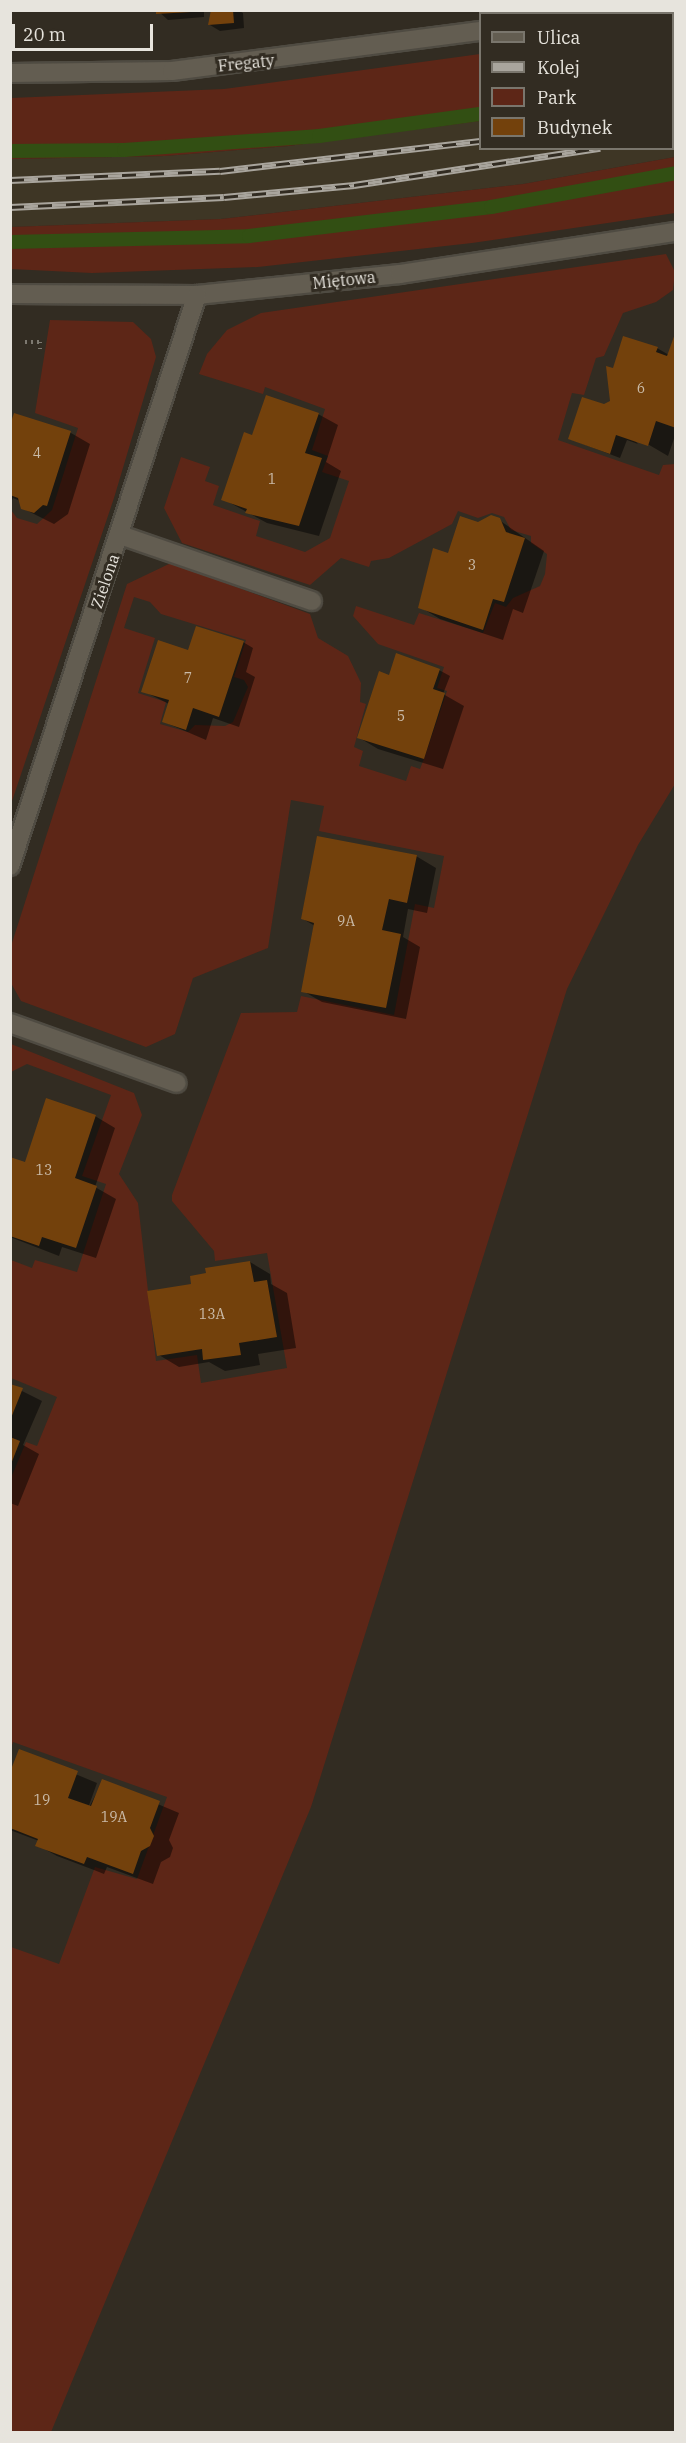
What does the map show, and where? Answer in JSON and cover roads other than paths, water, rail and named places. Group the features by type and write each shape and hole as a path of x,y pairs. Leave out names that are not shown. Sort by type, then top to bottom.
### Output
{"street":[{"name":"Fregaty","path":"10,73 172,71 479,31"},
{"name":"Miętowa","path":"10,294 197,295 400,274 675,232"},
{"name":"Zielona","path":"10,866 120,536 197,295"},
{"path":"120,536 312,601"},
{"path":"10,1023 177,1083"}],"waterway":[{"path":"10,151 124,150 319,136 479,114"},
{"path":"10,242 249,236 491,207 676,173"}],"railway":[{"path":"10,180 220,171 479,141"},
{"path":"10,207 224,197 354,185 587,150"}]}
